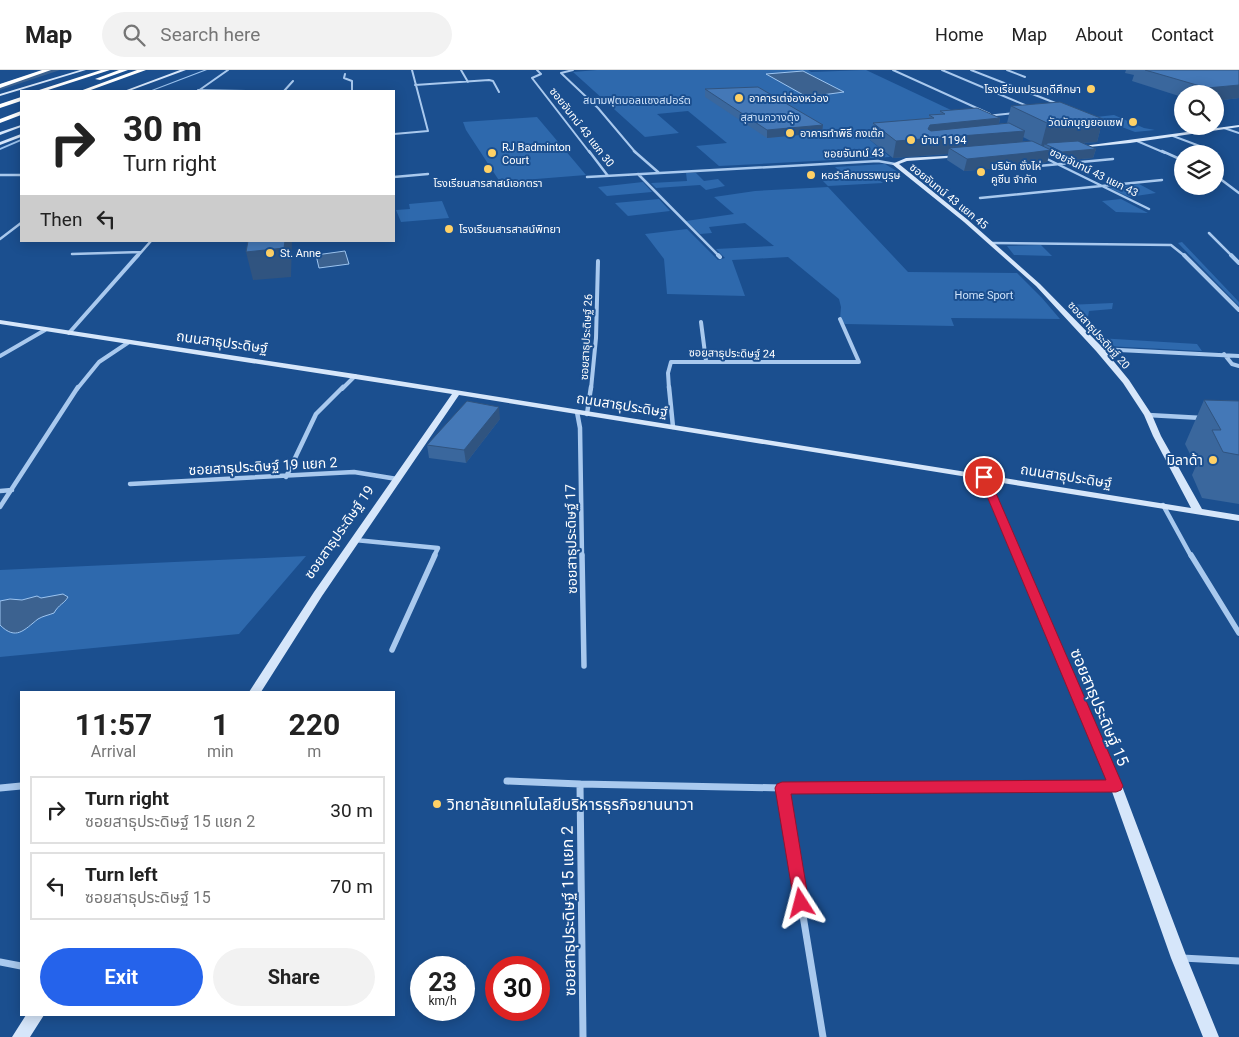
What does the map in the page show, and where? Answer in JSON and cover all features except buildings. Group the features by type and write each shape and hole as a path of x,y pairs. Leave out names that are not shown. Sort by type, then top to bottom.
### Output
{"highway":[{"path":"0,86 48,70"},
{"path":"42,90 90,70"},
{"path":"43,90 108,70"},
{"path":"67,90 115,73 143,70"},
{"path":"101,90 154,71"},
{"path":"85,90 128,72"},
{"path":"0,102 20,97"},
{"path":"0,106 20,97"},
{"path":"0,113 20,106"},
{"path":"0,121 20,113"},
{"path":"0,126 20,119"}],"main road":[{"path":"0,93 74,70"},
{"path":"0,93 84,70"},
{"path":"119,90 174,70"},
{"path":"129,90 184,70"},
{"path":"141,90 193,71"},
{"path":"0,134 20,126"},
{"path":"1224,128 1239,126"},
{"path":"0,138 20,130"},
{"path":"1072,147 1179,135"},
{"path":"0,144 20,136"},
{"name":"ซอยจันทน์ 43","path":"895,164 906,160 966,156"},
{"name":"ซอยจันทน์ 43 แยก 45","path":"895,164 991,243"},
{"name":"ซอยสาธุประดิษฐ์ 20","path":"991,243 1038,285 1099,349 1126,382 1148,415 1157,436 1198,511"},
{"name":"ถนนสาธุประดิษฐ์","path":"0,322 354,376 1239,518"},
{"name":"ซอยสาธุประดิษฐ์ 19","path":"256,691 355,540 456,393"},
{"name":"ซอยสาธุประดิษฐ์ 15","path":"984,477 1116,786 1179,958 1211,1037"},
{"path":"20,1037 35,1016"}],"street":[{"path":"199,90 228,70"},
{"path":"395,134 428,131 412,70"},
{"path":"461,70 468,82"},
{"name":"ซอยจันทน์ 43 แยก 30","path":"537,70 541,74 532,78 608,176"},
{"path":"573,70 561,73 598,108 634,151 658,173"},
{"path":"893,70 992,115"},
{"path":"942,70 1037,111 1028,112"},
{"path":"971,70 1065,107"},
{"path":"1007,70 1025,77"},
{"path":"345,74 344,78 352,81 352,90"},
{"path":"285,90 293,81"},
{"path":"415,85 493,81 499,92"},
{"path":"980,117 1021,112"},
{"path":"1224,128 1239,133"},
{"path":"1173,136 1197,145"},
{"path":"1137,141 1174,157"},
{"name":"ซอยจันทน์ 43 แยก 43","path":"1037,154 1149,209"},
{"path":"1028,167 1113,159"},
{"name":"ซอยจันทน์ 43","path":"587,177 878,161 895,164"},
{"path":"395,177 428,174"},
{"path":"638,174 720,257"},
{"path":"0,175 20,175"},
{"path":"980,198 1162,180"},
{"path":"1224,182 1239,193"},
{"path":"0,239 20,224"},
{"path":"1209,233 1239,263"},
{"path":"69,333 150,242"},
{"path":"991,243 1171,245 1177,248 1239,310"},
{"path":"72,254 141,252"},
{"name":"ซอยสาธุประดิษฐ์ 26","path":"587,414 592,392 596,338 598,261"},
{"name":"ซอยสาธุประดิษฐ์ 24","path":"673,427 668,373 671,362 859,362 840,319"},
{"path":"701,322 706,361"},
{"path":"0,356 45,330"},
{"path":"0,507 72,395 99,362 130,342"},
{"path":"1099,349 1239,356"},
{"path":"1224,354 1232,364 1239,366"},
{"path":"286,477 316,414 354,376"},
{"name":"ซอยสาธุประดิษฐ์ 17","path":"577,412 580,428 584,666"},
{"path":"1148,415 1212,418"},
{"name":"ซอยสาธุประดิษฐ์ 19 แยก 2","path":"130,484 354,472 397,479"},
{"path":"0,491 12,490"},
{"path":"1162,505 1199,570 1239,633"},
{"path":"355,540 438,548 392,650"},
{"path":"507,781 782,788 1116,786"},
{"name":"ซอยสาธุประดิษฐ์ 15 แยก 2","path":"580,784 583,1037"},
{"path":"0,788 20,786"},
{"path":"782,788 823,1037"},
{"path":"1179,958 1239,961"},
{"path":"0,962 20,966"}],"green space":[{"name":"สุสานกวางตุ้ง","path":"597,70 808,70 811,72 866,70 968,118 883,139 870,140 890,157 719,166 696,146 727,143 688,111 657,114 679,133 645,137 573,72"},
{"path":"1114,115 1144,128 1155,130 1135,132 1096,117"},
{"path":"537,117 586,175 500,182 466,130 463,122"},
{"path":"885,164 900,173 873,175 883,183 828,186 822,180 846,177 835,167"},
{"path":"686,173 696,173 704,181 718,179 725,186 706,190 700,185 656,188 651,183 687,181"},
{"path":"643,182 652,192 607,196 598,187"},
{"path":"1139,184 1156,193 1129,197 1109,188"},
{"name":"Home Sport","path":"828,187 908,272 1017,273 1060,319 951,318 954,326 845,324 840,319 841,307 839,299 788,257 732,260 745,296 667,294 664,259 645,234 687,229 718,260 725,258 716,249 774,246 745,223 709,227 712,233 700,234 686,221 734,214 714,197 755,191"},
{"path":"659,199 670,211 628,216 615,203"},
{"path":"1121,199 1148,213 1116,212 1102,201"},
{"path":"442,201 449,218 401,222 396,210 410,209 409,204"},
{"path":"1182,242 1239,302 1239,306 1178,243"},
{"path":"1041,245 1052,256 1014,255 1007,246"},
{"path":"1113,303 1112,309 1089,311 1088,317 1078,317 1067,305"},
{"path":"1098,338 1197,344 1202,351 1106,346"},
{"path":"306,556 239,634 0,657 0,570"}],"shaded area":[{"path":"803,71 844,92 807,97 766,74"},
{"path":"345,251 349,264 319,268 316,255"},
{"path":"63,594 68,597 54,613 38,619 20,632 11,632 0,625 0,601 10,599 22,600 37,596 41,598"}],"waterway":[{"path":"0,87 55,70"},
{"path":"153,90 206,70"},
{"path":"0,149 20,140"}],"place":[{"name":"โรงเรียนเปรมฤดีศึกษา","path":"1091,89"},
{"name":"อาคารเต่จ่องหว่อง","path":"739,98"},
{"name":"วัดนักบุญยอแซฟ","path":"1133,122"},
{"name":"อาคารทำพิธี กงเต๊ก","path":"790,133"},
{"name":"บ้าน 1194","path":"911,140"},
{"name":"RJ Badminton Court","path":"492,153"},
{"name":"โรงเรียนสารสาสน์เอกตรา","path":"488,169"},
{"name":"บริษัท ซั่งไห่ คูซีน จำกัด","path":"981,172"},
{"name":"หอรำลึกบรรพบุรุษ","path":"811,175"},
{"name":"โรงเรียนสารสาสน์พิทยา","path":"449,229"},
{"name":"St. Anne","path":"270,253"},
{"name":"มิลาด้า","path":"1213,460"},
{"name":"วิทยาลัยเทคโนโลยีบริหารธุรกิจยานนาวา","path":"437,804"}],"route":[{"path":"801,903 782,788 1116,786 984,477"}],"park label":[{"name":"สนามฟุตบอลแซงสปอร์ต","path":"637,100"}]}
